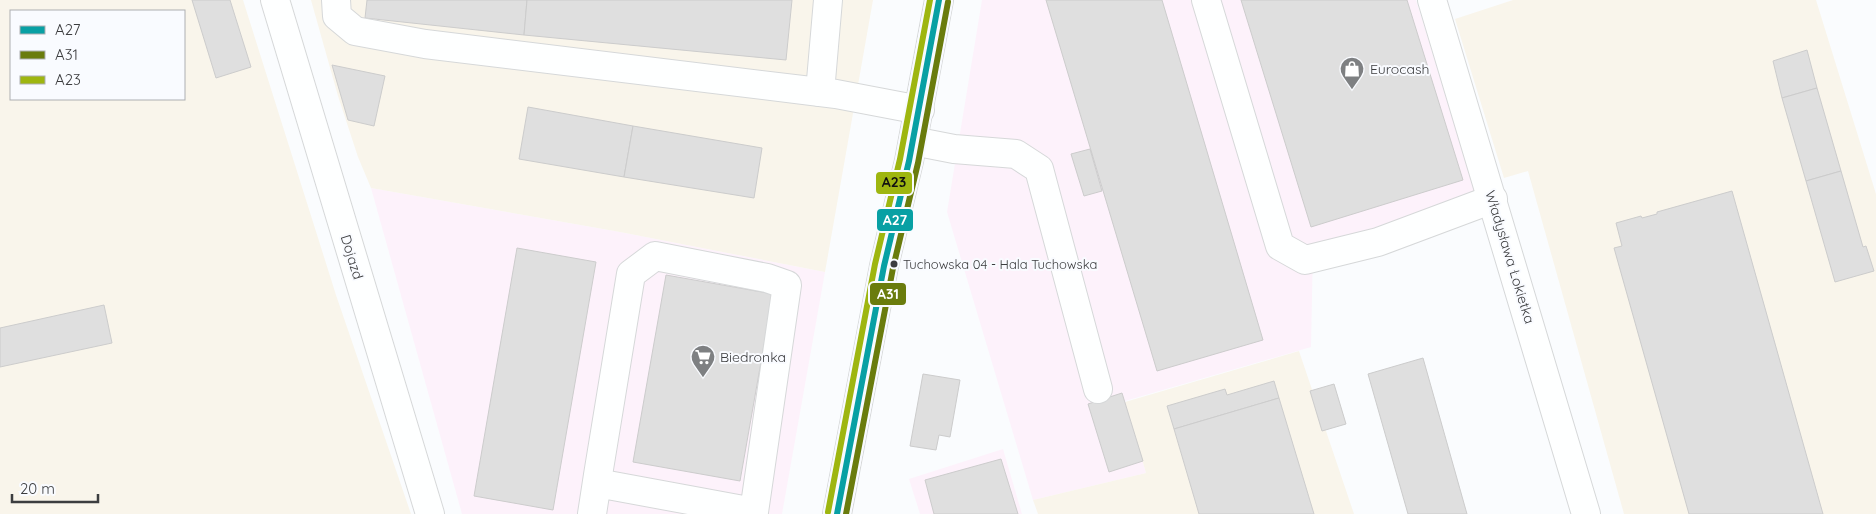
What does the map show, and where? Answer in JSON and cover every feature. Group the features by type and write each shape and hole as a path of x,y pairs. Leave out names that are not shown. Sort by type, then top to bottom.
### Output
{"street":[{"name":"Dojazd","path":"275,0 430,514"},
{"path":"336,0 337,16 355,31 425,44 820,92 920,110"},
{"path":"820,92 828,0"},
{"path":"837,514 884,266 920,110 939,0"},
{"path":"1206,0 1280,246 1305,260 1378,242 1493,199"},
{"name":"Władysława Łokietka","path":"1432,0 1586,514"},
{"path":"913,141 954,148 1016,154 1039,169 1098,389"},
{"path":"592,514 630,274 656,256 767,278 787,285 754,512 597,483"}],"shaded area":[{"path":"0,0 243,0 336,295 411,514 0,514"},
{"path":"311,0 873,0 825,272 620,232 371,188 358,157 338,96"},
{"path":"982,0 1416,0 1477,197 1313,246 1311,347 1125,401 1146,473 1033,500 947,212"},
{"path":"1513,0 1816,0 1876,194 1876,514 1624,514 1528,171 1504,178 1455,19"},
{"path":"371,188 620,232 825,272 782,514 462,514"},
{"path":"1299,351 1354,514 1038,514 1033,500 1146,473 1125,402"},
{"path":"1003,449 1022,514 920,514 909,479"}],"building":[{"path":"192,0 230,0 251,67 216,78"},
{"path":"367,0 527,0 524,35 365,18"},
{"path":"527,0 792,0 786,60 524,35"},
{"path":"1046,0 1162,0 1263,340 1157,371"},
{"name":"Eurocash","path":"1241,0 1407,0 1463,180 1311,227"},
{"path":"1807,50 1817,88 1782,98 1773,61"},
{"path":"332,65 385,76 374,126 348,120"},
{"path":"1817,88 1841,171 1806,181 1782,98"},
{"path":"528,107 633,126 624,177 519,159"},
{"path":"633,126 762,148 754,198 624,177"},
{"path":"1090,149 1102,191 1084,196 1071,154"},
{"path":"1841,171 1863,247 1866,246 1874,271 1835,282 1806,181"},
{"path":"1732,191 1823,514 1689,514 1614,248 1622,246 1616,223 1657,214 1657,212"},
{"path":"517,248 596,262 553,510 474,496"},
{"name":"Biedronka","path":"666,275 773,294 740,481 633,462"},
{"path":"104,305 112,343 0,367 0,328"},
{"path":"1423,358 1467,514 1408,514 1368,374"},
{"path":"923,374 960,380 950,437 939,435 936,450 910,446"},
{"path":"1274,381 1279,398 1174,429 1167,406 1225,389 1227,395"},
{"path":"1334,384 1346,424 1322,431 1310,391"},
{"path":"1122,393 1143,461 1109,472 1088,404"},
{"path":"1279,398 1314,514 1199,514 1174,429"},
{"path":"1001,459 1018,514 934,514 925,480"}],"transit line":[{"name":"A23","path":"828,512 875,264 900,159 930,0"},
{"name":"A27","path":"837,514 884,266 909,161 939,0"},
{"name":"A31","path":"846,514 893,268 918,163 948,2"}],"place":[{"name":"Eurocash","path":"1352,90"},
{"name":"Tuchowska 04 - Hala Tuchowska","path":"894,264"},
{"name":"Biedronka","path":"703,378"}]}
